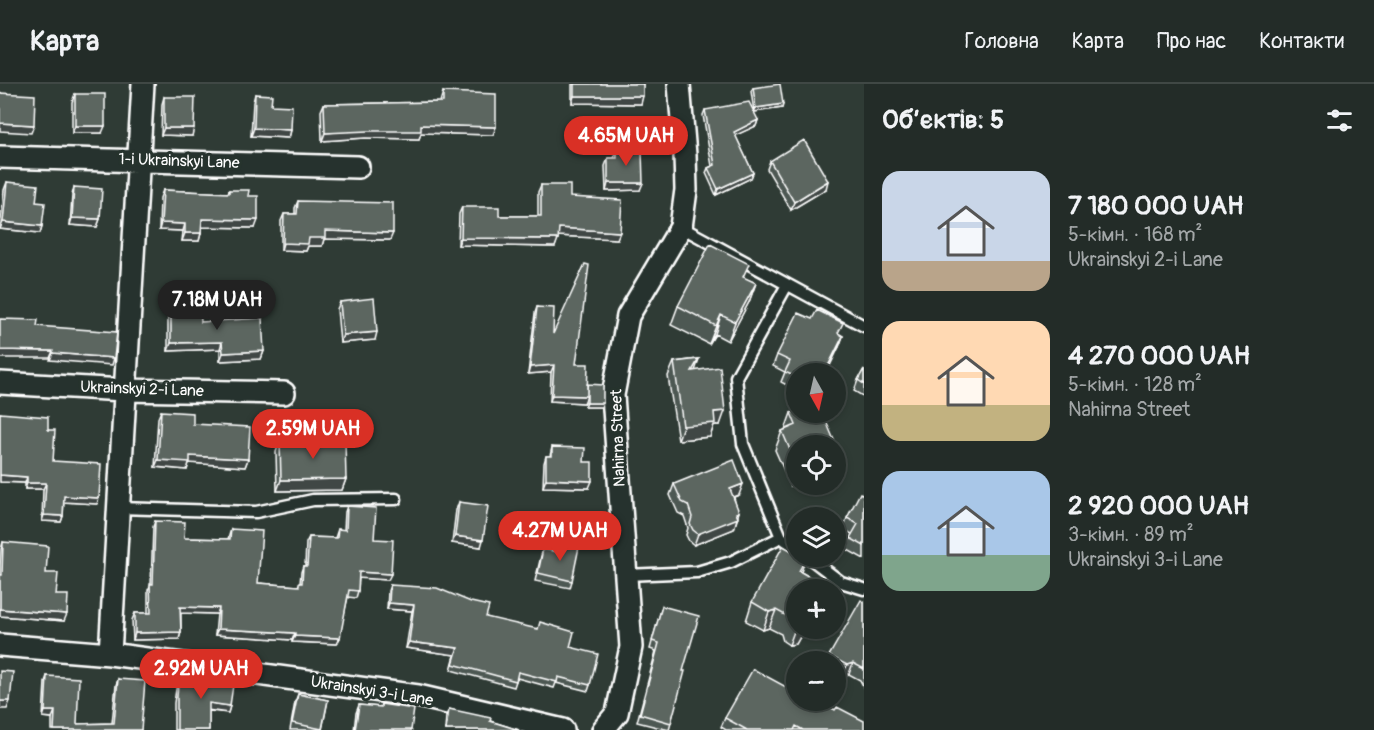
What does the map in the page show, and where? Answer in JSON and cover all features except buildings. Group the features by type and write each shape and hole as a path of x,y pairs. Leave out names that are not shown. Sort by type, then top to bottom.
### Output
{"street":[{"path":"110,654 142,84"},
{"name":"Nahirna Street","path":"603,730 617,713 631,647 613,395 628,316 681,227 686,190 679,84"},
{"name":"1-i Ukrainskyi Lane","path":"0,157 358,167"},
{"name":"Ukrainskyi 2-i Lane","path":"0,383 124,390 284,393"},
{"name":"Ukrainskyi 3-i Lane","path":"0,645 110,654 418,696 563,730"}],"lane":[{"path":"681,227 864,326"},
{"path":"786,541 781,537 743,444 736,377 787,285"},
{"path":"118,508 256,512 313,500 396,499"},
{"path":"626,575 697,572 731,562 781,537"},
{"path":"821,567 841,582 864,589"}]}
